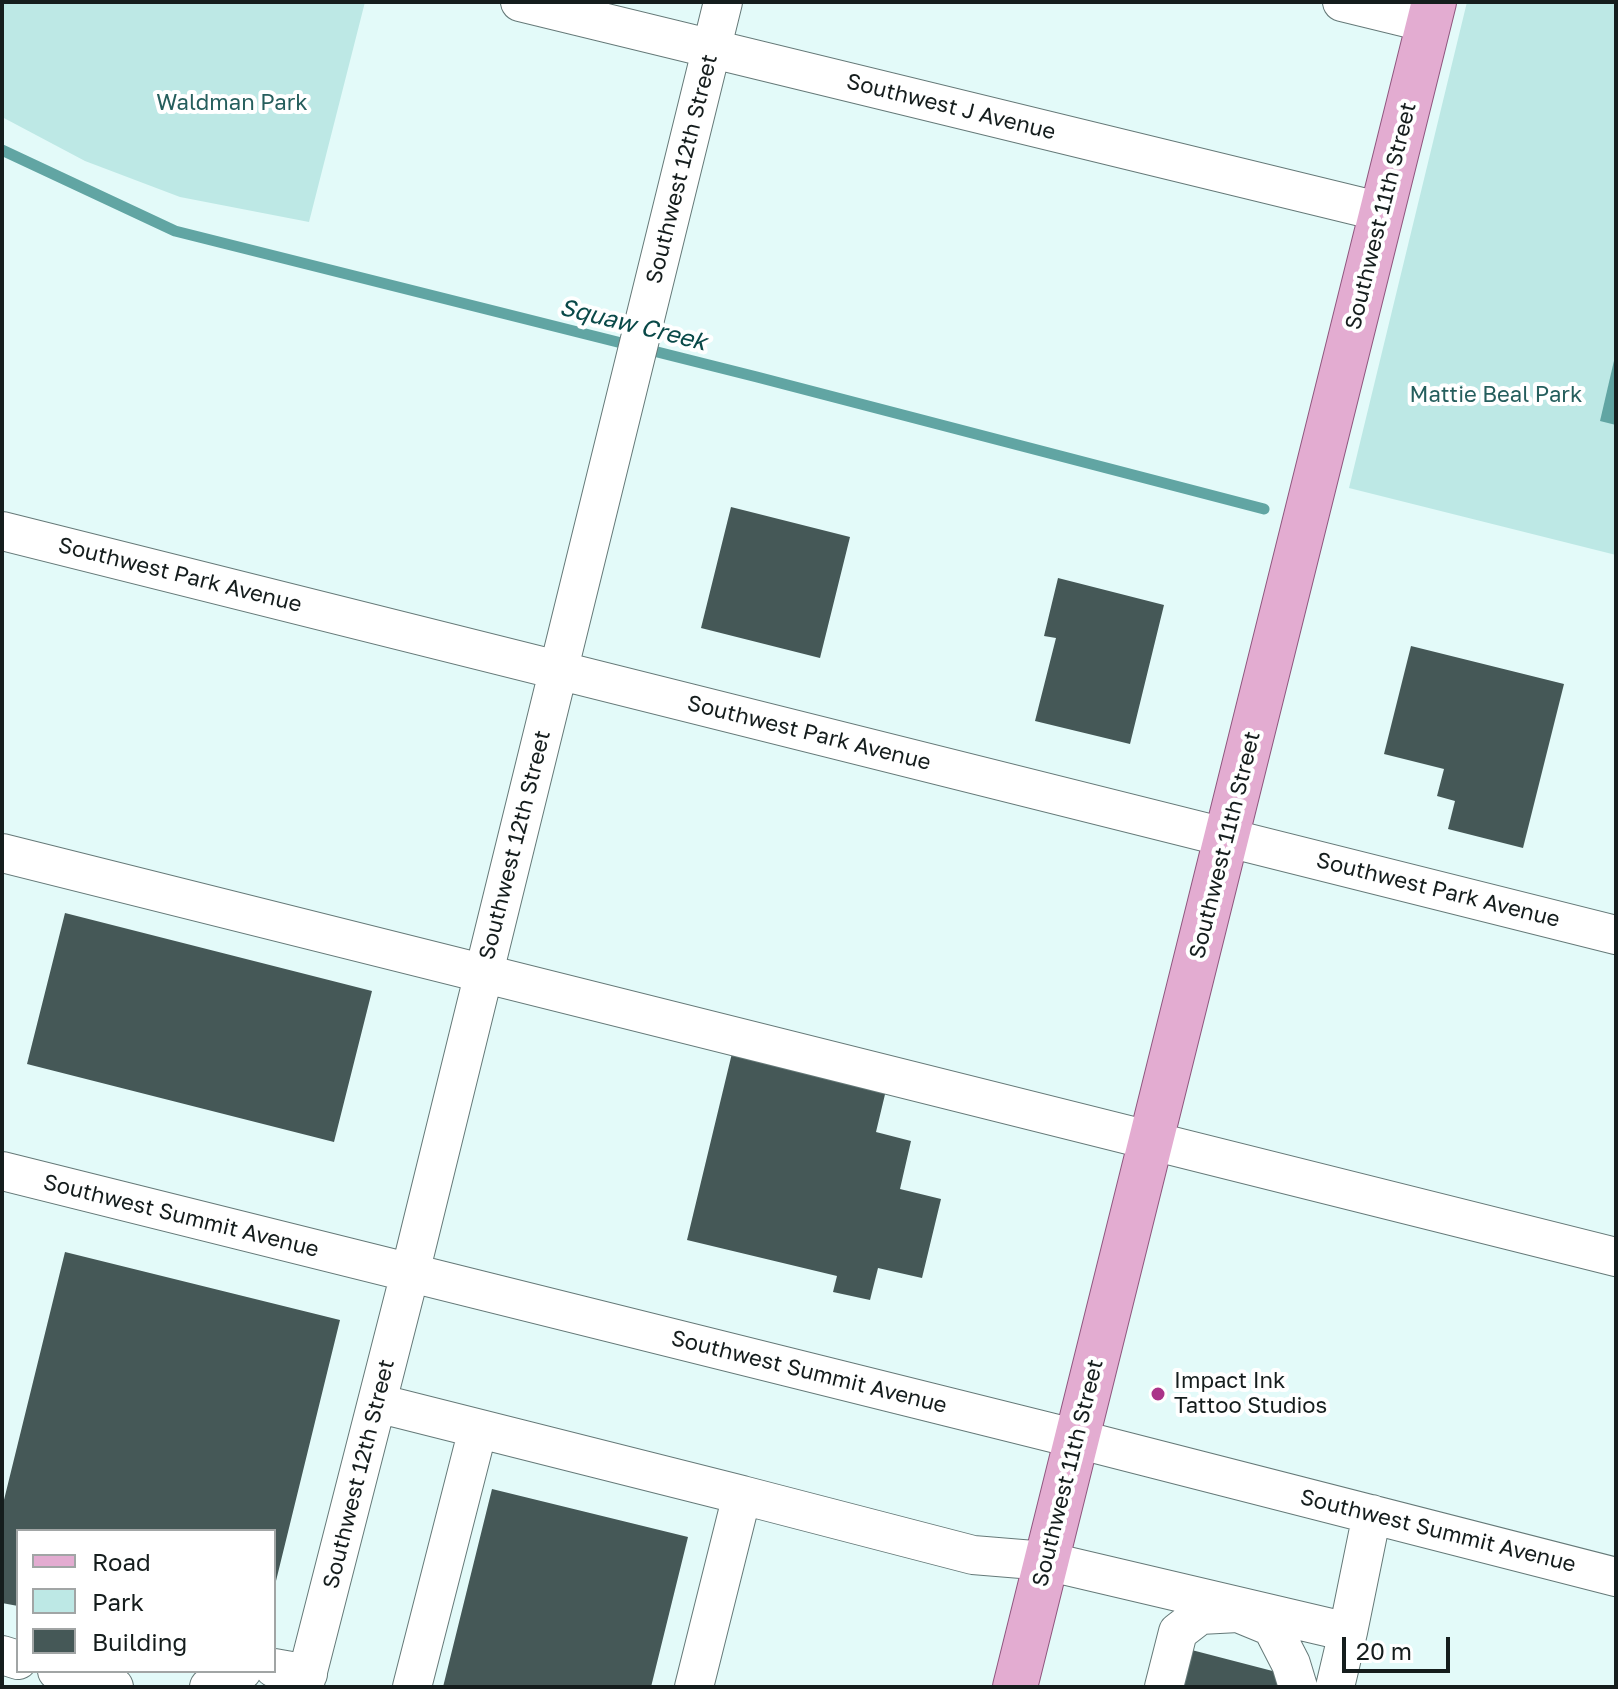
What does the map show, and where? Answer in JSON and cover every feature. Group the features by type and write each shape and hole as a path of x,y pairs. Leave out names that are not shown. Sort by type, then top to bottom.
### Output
{"main road":[{"name":"Southwest 11th Street","path":"1015,1687 1431,12"}],"street":[{"name":"Southwest J Avenue","path":"520,2 1382,212"},
{"name":"Southwest 12th Street","path":"295,1676 377,1403 723,2"},
{"path":"1349,3 1431,12"},
{"name":"Southwest Park Avenue","path":"2,531 1616,935"},
{"path":"2,853 1616,1257"},
{"name":"Southwest Summit Avenue","path":"2,1171 1616,1577"},
{"path":"377,1403 973,1555 1046,1561 1348,1632"},
{"path":"412,1687 478,1429"},
{"path":"694,1687 742,1495"},
{"path":"1335,1687 1372,1514"},
{"path":"1150,1687 1173,1590"},
{"path":"1164,1687 1178,1632 1200,1615 1238,1613 1272,1627 1291,1664 1298,1687"},
{"path":"64,1673 114,1687"},
{"path":"209,1687 238,1673"}],"green space":[{"name":"Waldman Park","path":"2,2 365,2 309,222 180,197 85,161 2,117"},
{"name":"Mattie Beal Park","path":"1467,2 1616,2 1616,555 1349,488"}],"shaded area":[{"path":"1616,352 1616,425 1600,421"}],"building":[{"path":"731,507 850,537 820,658 701,628"},
{"path":"1058,578 1164,605 1130,744 1035,721 1056,638 1044,636"},
{"path":"1411,646 1564,684 1523,848 1448,829 1455,801 1437,796 1444,769 1384,754"},
{"path":"65,913 372,991 334,1142 27,1064"},
{"path":"733,1049 887,1086 876,1132 911,1141 900,1189 941,1199 922,1278 878,1268 870,1300 833,1292 837,1276 687,1240"},
{"path":"65,1252 340,1320 276,1581 276,1529 16,1529 16,1606 2,1603 2,1508"},
{"path":"492,1489 688,1537 651,1687 443,1687"},
{"path":"1184,1648 1288,1675 1285,1687 1174,1687"}],"waterway":[{"name":"Squaw Creek","path":"2,150 175,231 757,377 1264,509"}],"place":[{"name":"Impact Ink Tattoo Studios","path":"1158,1394"}]}
